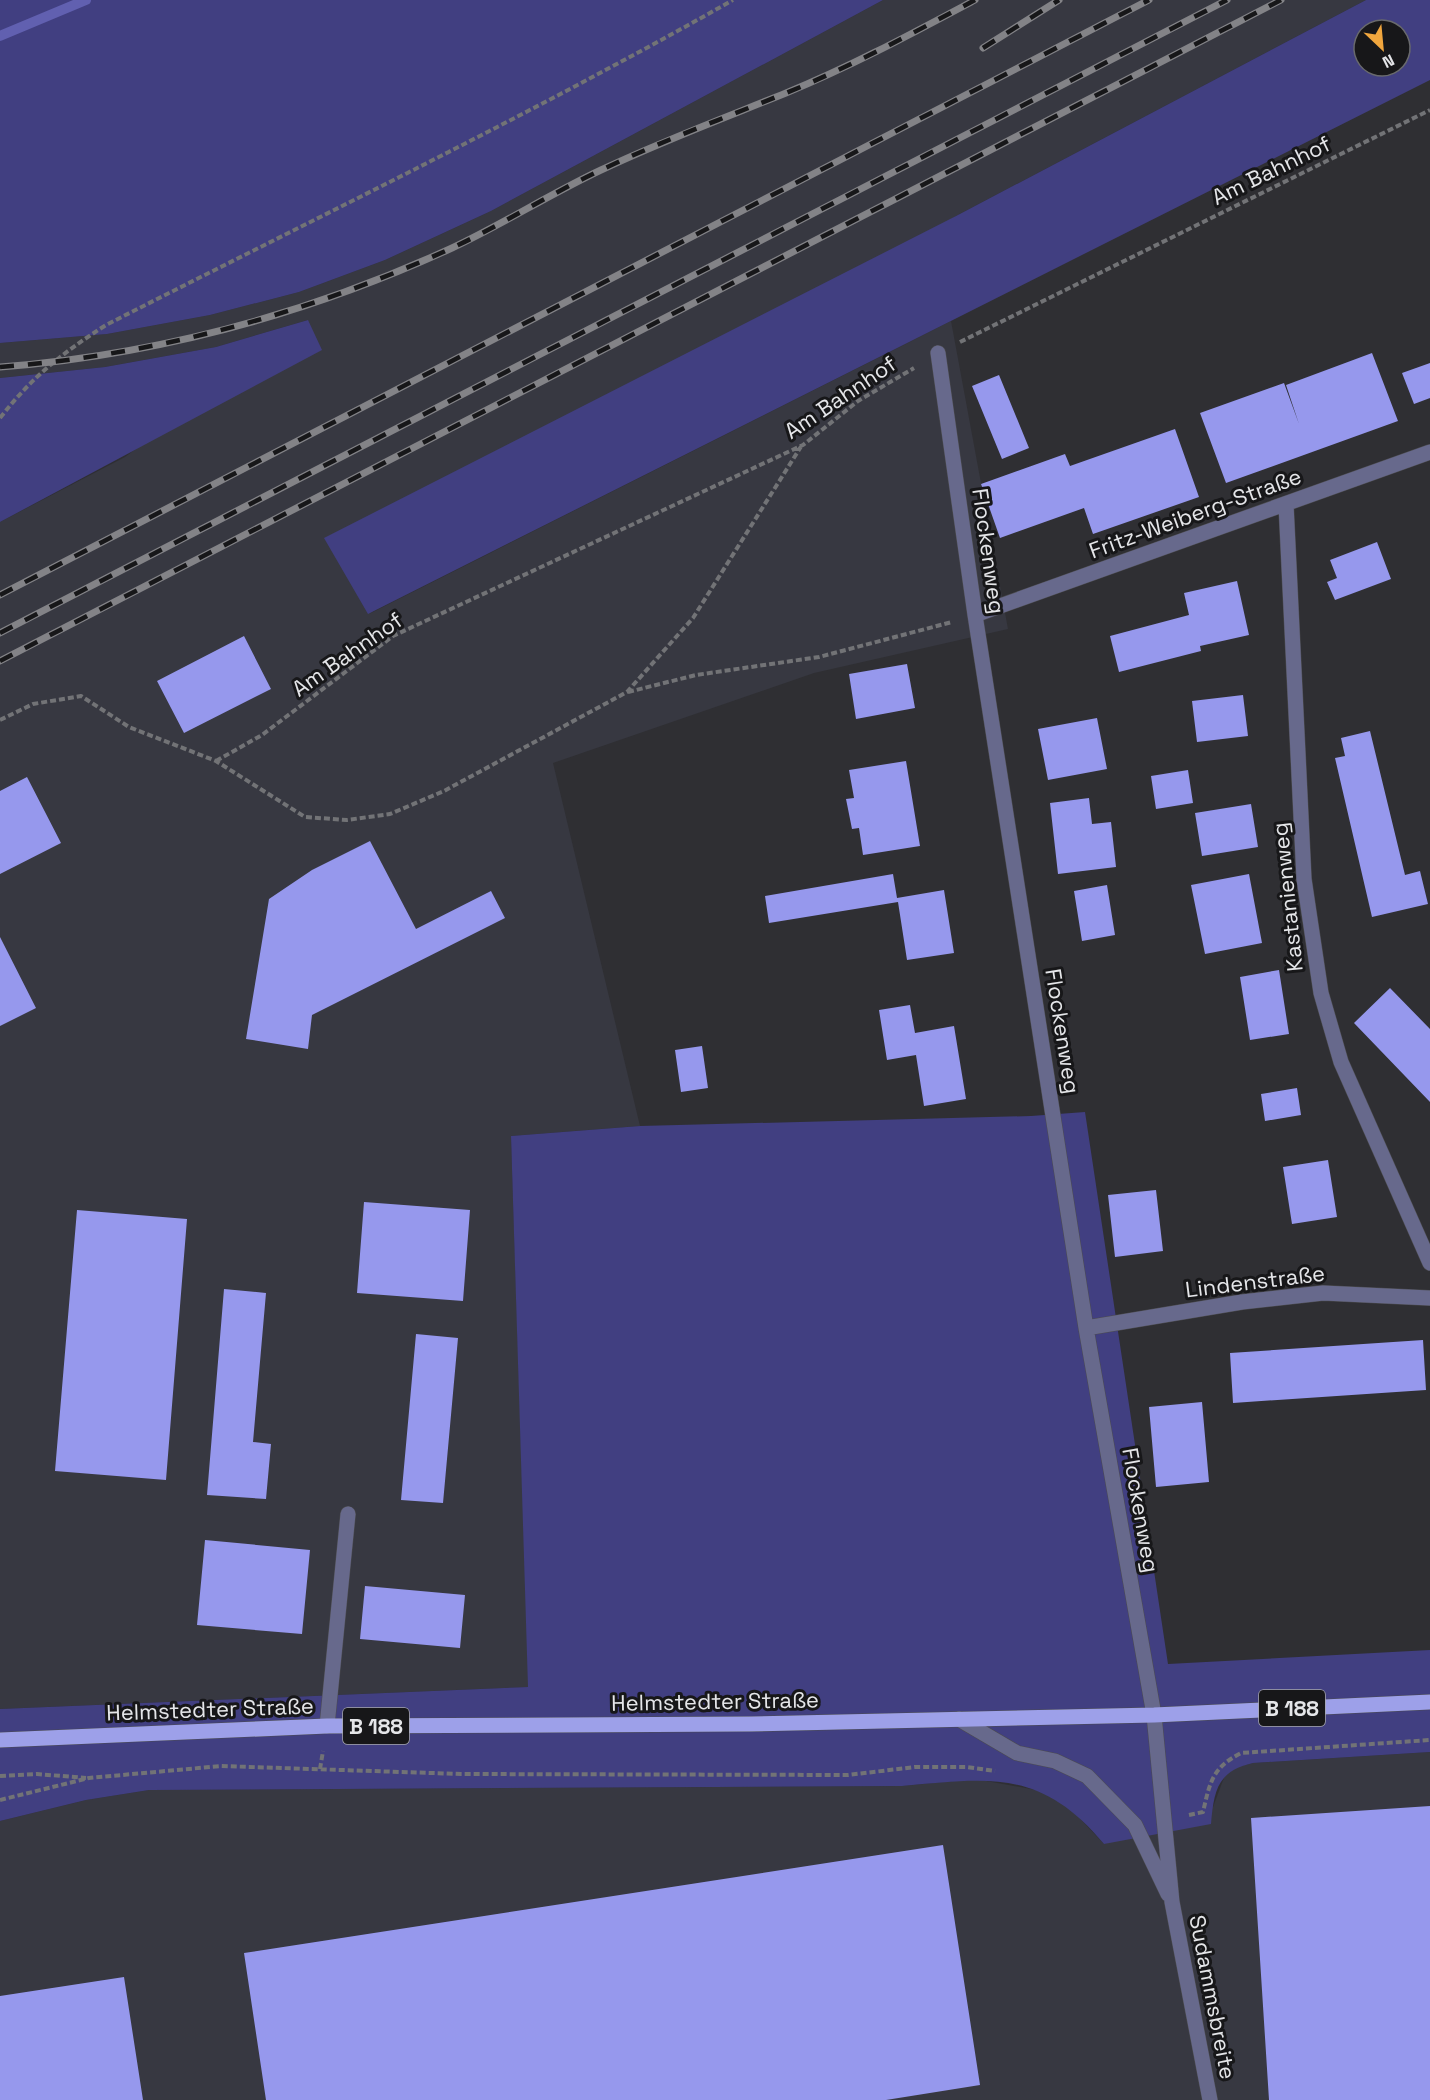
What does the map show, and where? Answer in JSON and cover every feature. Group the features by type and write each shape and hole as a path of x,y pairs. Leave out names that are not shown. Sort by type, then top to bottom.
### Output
{"main road":[{"name":"Helmstedter Straße","path":"0,1740 327,1726 751,1724 1154,1715 1430,1702"}],"street":[{"name":"Flockenweg","path":"938,353 975,615 1086,1328 1154,1715"},
{"name":"Fritz-Weiberg-Straße","path":"975,615 1430,452"},
{"name":"Kastanienweg","path":"1286,504 1304,879 1321,993 1341,1062 1430,1263"},
{"name":"Lindenstraße","path":"1086,1328 1242,1302 1323,1293 1430,1298"},
{"path":"327,1726 348,1514"},
{"name":"Sudammsbreite","path":"1154,1715 1162,1819 1172,1902 1210,2100"},
{"name":"Sudammsbreite","path":"959,1719 1017,1753 1055,1761 1087,1776 1135,1826 1172,1902"}],"path":[{"path":"0,418 27,384 52,361 106,325 510,122 733,0"},
{"name":"Am Bahnhof","path":"216,761 262,735 393,636 803,445 858,401 938,353 1430,110"},
{"path":"627,692 693,618 803,445"},
{"path":"0,720 33,704 81,696 129,728 216,761 305,817 347,819 390,814 444,791 627,692 696,675 819,657 975,615"},
{"path":"1162,1819 1203,1812 1210,1781 1224,1762 1241,1753 1430,1740"},
{"path":"0,1800 89,1778 221,1766 461,1774 848,1775 915,1767 956,1767 1002,1772"},
{"path":"0,1776 37,1774 89,1778"}],"shaded area":[{"path":"0,0 883,0 491,211 385,260 299,292 210,315 107,334 0,343"},
{"path":"883,0 1366,0 956,216 369,614 951,321 1008,629 814,673 553,763 640,1126 511,1136 529,1687 0,1709 0,522 125,457 308,320 216,347 105,367 0,378 0,343 107,334 210,315 299,292 385,260 491,211"},
{"path":"1366,0 1430,0 1430,80 368,614 324,538 956,216"},
{"path":"308,320 322,350 0,522 0,378 105,367 216,347"},
{"path":"1085,1112 1168,1664 1430,1650 1430,1752 1253,1763 1232,1771 1220,1784 1216,1792 1211,1824 1104,1844 1081,1820 1058,1802 1036,1791 1013,1784 988,1781 902,1786 149,1790 86,1800 0,1821 0,1709 528,1687 511,1136 640,1126 1031,1116"},
{"path":"1430,1752 1430,2100 0,2100 0,1821 86,1800 149,1790 902,1786 975,1779 1042,1791 1069,1807 1104,1844 1213,1807 1225,1775 1236,1767 1253,1763"}],"building":[{"path":"1372,353 1398,421 1226,483 1200,413 1284,383 1299,424 1286,385"},
{"path":"1430,363 1430,398 1414,404 1402,373"},
{"path":"999,375 1029,448 1002,459 972,386"},
{"path":"1175,429 1199,497 1093,534 1084,508 1000,538 981,484 1065,454 1070,466"},
{"path":"1377,542 1391,579 1335,600 1327,582 1337,578 1330,560"},
{"path":"1237,581 1249,635 1200,646 1201,651 1119,672 1110,636 1189,615 1184,593"},
{"path":"244,636 271,689 184,733 157,681"},
{"path":"907,664 915,708 856,719 849,674"},
{"path":"1243,695 1248,736 1197,742 1192,701"},
{"path":"1097,718 1107,769 1048,780 1038,729"},
{"path":"1370,731 1405,875 1420,871 1428,904 1372,917 1335,758 1345,756 1341,738"},
{"path":"906,761 920,846 863,855 859,828 852,829 846,799 854,798 849,770"},
{"path":"1188,770 1193,803 1156,809 1151,776"},
{"path":"27,777 61,843 0,874 0,791"},
{"path":"1089,798 1092,824 1111,822 1116,867 1058,874 1050,803"},
{"path":"1251,804 1258,847 1202,856 1195,813"},
{"path":"370,841 416,929 491,891 505,918 312,1015 308,1049 246,1039 269,899 312,870"},
{"path":"893,874 897,898 944,890 954,953 907,960 898,902 769,923 765,896"},
{"path":"1249,874 1262,943 1205,954 1191,885"},
{"path":"1107,885 1115,935 1082,941 1074,891"},
{"path":"0,937 36,1008 0,1026"},
{"path":"1279,970 1289,1034 1250,1040 1240,977"},
{"path":"1390,988 1430,1029 1430,1102 1354,1023"},
{"path":"910,1005 915,1033 954,1026 966,1099 924,1106 916,1055 887,1060 879,1010"},
{"path":"702,1046 708,1088 681,1092 675,1050"},
{"path":"1297,1088 1301,1115 1265,1121 1261,1094"},
{"path":"1328,1160 1337,1217 1292,1224 1283,1167"},
{"path":"1156,1190 1163,1251 1115,1257 1108,1195"},
{"path":"364,1202 470,1210 463,1301 357,1293"},
{"path":"77,1210 187,1219 166,1480 55,1471"},
{"path":"224,1289 266,1293 253,1442 271,1444 266,1499 207,1495"},
{"path":"416,1334 458,1338 443,1503 401,1500"},
{"path":"1423,1340 1426,1390 1233,1403 1230,1353"},
{"path":"1202,1402 1209,1482 1156,1487 1149,1407"},
{"path":"205,1540 310,1550 302,1634 197,1625"},
{"path":"365,1586 465,1595 460,1648 360,1639"},
{"path":"1430,1806 1430,2100 1269,2100 1251,1818"},
{"path":"943,1845 980,2085 886,2100 266,2100 244,1953"},
{"path":"124,1977 143,2100 0,2100 0,1996"}],"waterway":[{"path":"0,36 86,0"}],"railway":[{"path":"0,367 58,361 174,341 288,311 343,292 452,248 624,159 835,72 975,0"},
{"path":"983,48 1059,0"},
{"path":"0,595 1149,0"},
{"path":"0,633 1227,0"},
{"path":"0,661 1281,0"}]}
